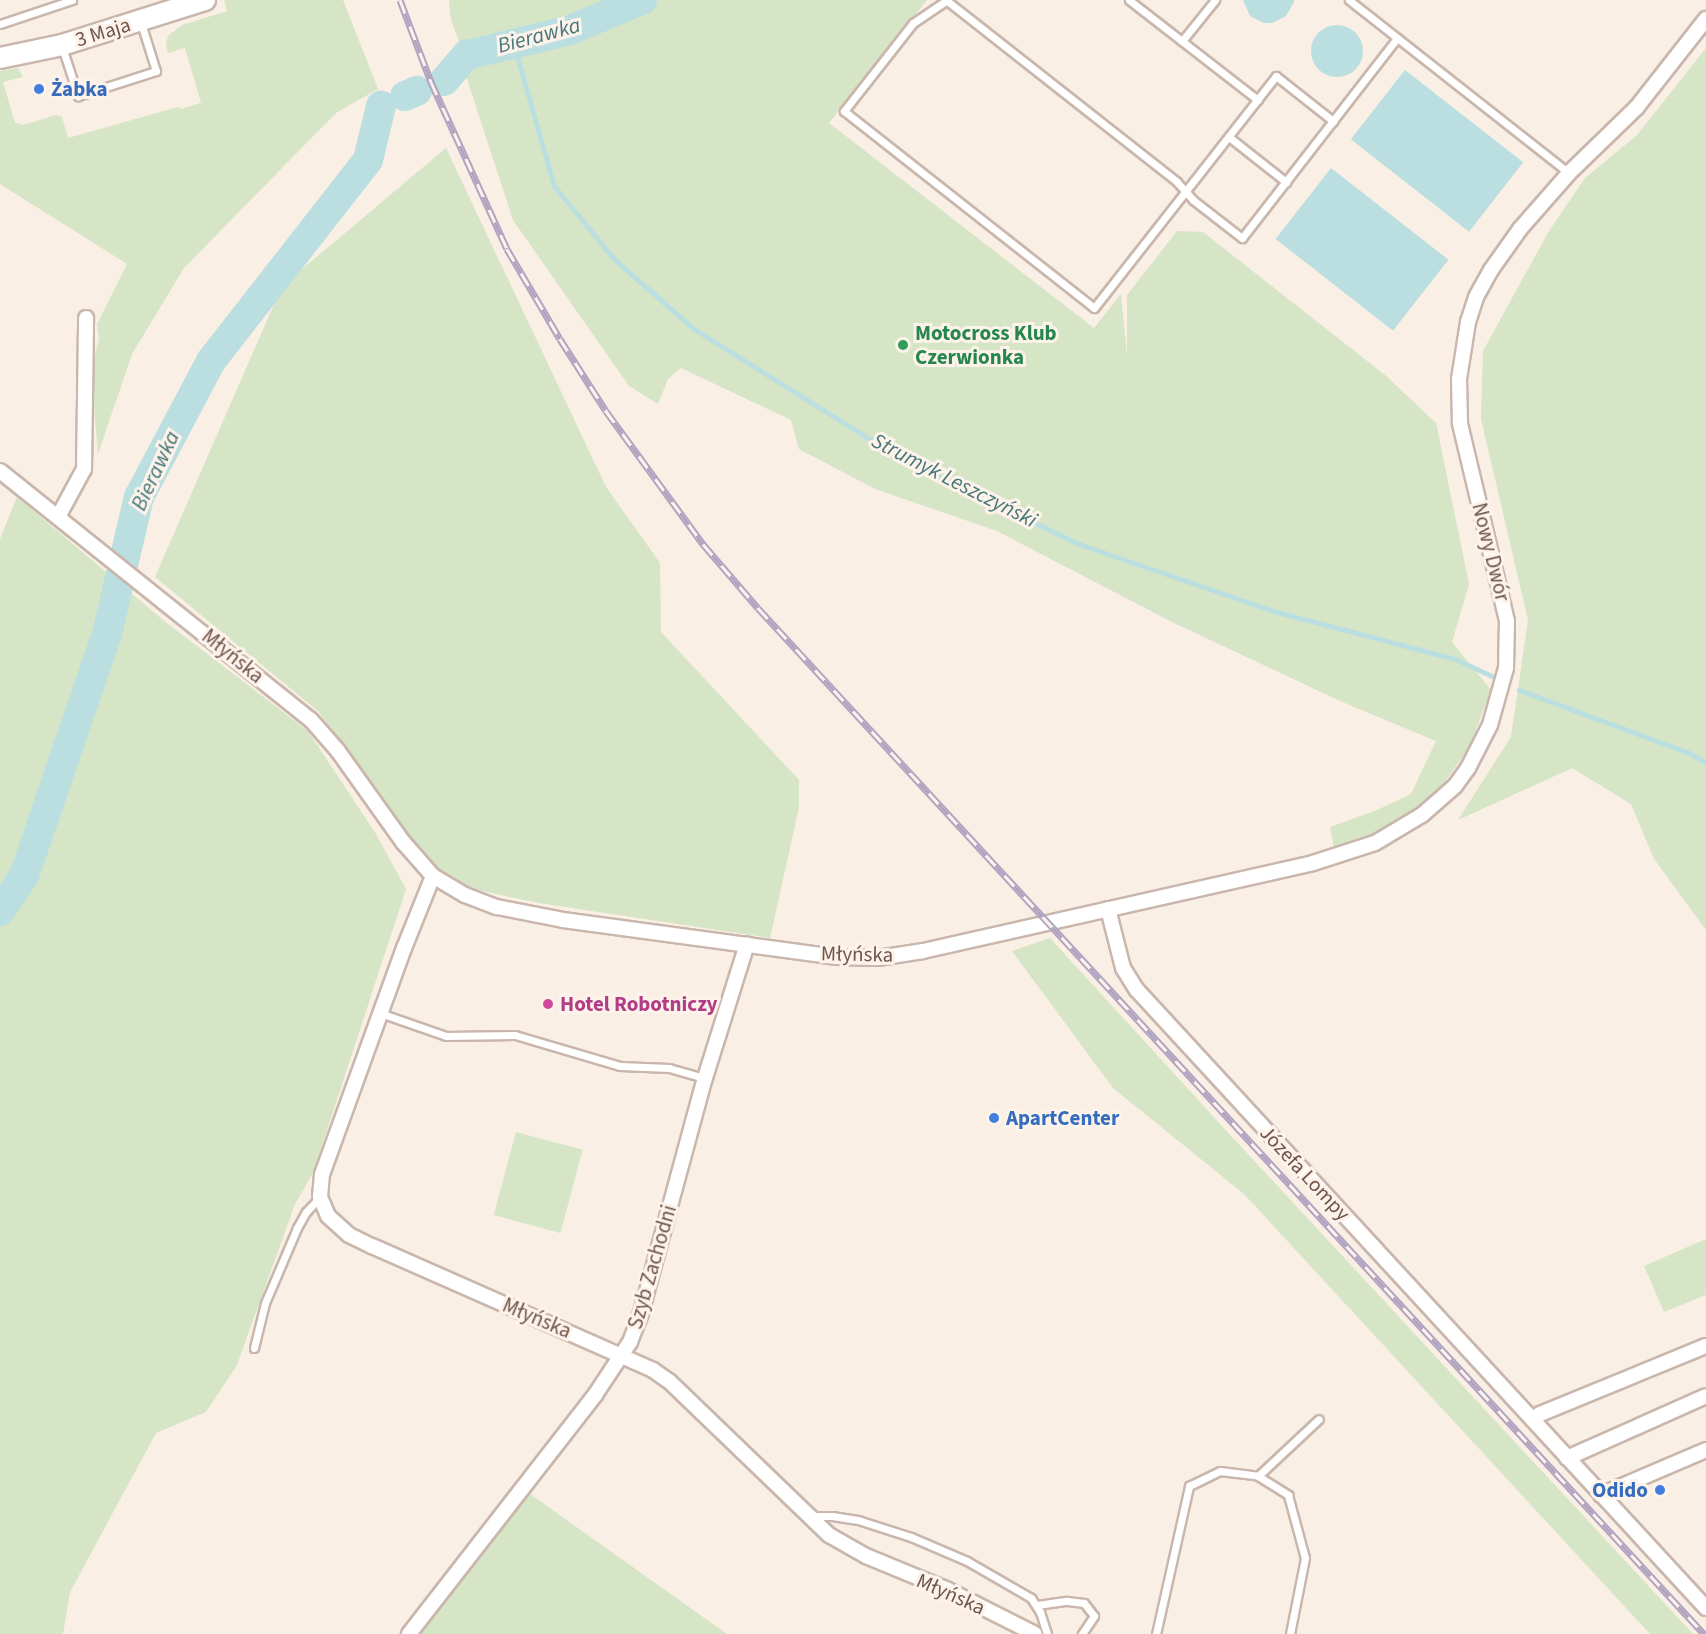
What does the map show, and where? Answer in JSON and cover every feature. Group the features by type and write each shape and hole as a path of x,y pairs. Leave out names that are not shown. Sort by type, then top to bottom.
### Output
{"main road":[{"name":"3 Maja","path":"0,58 62,45 205,0"}],"street":[{"name":"Nowy Dwór","path":"1108,909 1313,863 1375,843 1406,826 1439,801 1468,768 1490,725 1506,668 1508,645 1502,594 1461,423 1459,379 1462,348 1476,297 1491,270 1520,229 1569,173 1637,108 1706,19"},
{"path":"58,517 84,469 86,318"},
{"name":"Młyńska","path":"0,471 152,591 318,727 338,751 403,842 433,876 465,895 509,910 563,920 836,957 878,958 906,955 1108,909"},
{"path":"320,1197 327,1158 433,876"},
{"name":"Józefa Lompy","path":"1108,909 1124,968 1137,990 1706,1608"},
{"name":"Szyb Zachodni","path":"409,1634 622,1355 641,1313 705,1078 747,944"},
{"name":"Młyńska","path":"320,1197 328,1216 354,1238 622,1355 669,1381 829,1535 860,1553 948,1590 1035,1634"},
{"path":"1533,1420 1540,1414 1706,1346"},
{"path":"1567,1458 1706,1396"},
{"path":"1601,1495 1706,1450"}],"lane":[{"path":"0,24 72,0"},
{"path":"1333,121 1276,76 1186,192 1094,308 844,111 913,23 946,0 1177,183 1186,192 1242,238 1286,182 1397,38"},
{"path":"1129,0 1258,100"},
{"path":"1182,41 1215,0"},
{"path":"1349,0 1569,173"},
{"path":"62,45 78,96 89,93 156,71 140,20"},
{"path":"1229,137 1286,182"},
{"path":"380,1013 446,1036 515,1035 620,1066 669,1068 705,1078"},
{"path":"254,1348 265,1303 297,1228 306,1212 320,1197"},
{"path":"1258,1476 1319,1419"},
{"path":"1156,1634 1189,1486 1221,1471 1258,1476 1288,1495 1305,1558 1290,1634"},
{"path":"808,1516 832,1516 858,1520 921,1541 987,1571 1023,1593 1037,1605 1047,1634"},
{"path":"1037,1605 1067,1601 1084,1603 1094,1616 1082,1634"}],"green space":[{"path":"224,0 343,0 378,89 336,113 184,268 132,354 98,454 91,371 99,339 97,324 127,264 0,184 0,71 18,68 23,77 3,82 15,123 23,125 56,115 62,117 68,138 178,107 181,109 201,103 185,48 168,53 166,42 169,35 182,25 227,11"},
{"name":"Motocross Klub Czerwionka","path":"449,0 927,0 829,123 1094,328 1121,294 1127,356 1127,295 1177,231 1203,232 1385,375 1436,423 1469,584 1452,642 1491,690 1470,746 1435,796 1386,830 1334,848 1330,827 1377,810 1411,794 1436,741 1340,701 1172,622 997,531 875,489 799,449 791,420 681,368 668,379 658,404 629,386 513,220 466,76 467,63 451,20"},
{"path":"1706,48 1706,930 1654,859 1631,804 1572,768 1458,820 1511,737 1528,620 1481,419 1483,351 1549,231 1585,178 1637,135"},
{"path":"446,148 606,487 660,563 661,632 799,780 799,807 770,938 539,903 463,887 437,869 391,819 319,712 155,577 282,286"},
{"path":"17,497 163,620 308,731 376,834 406,889 313,1173 295,1204 237,1365 206,1412 156,1433 70,1592 63,1634 0,1634 0,539"},
{"path":"1050,938 1693,1634 1650,1634 1244,1194 1113,1088 1012,951"},
{"path":"516,1132 583,1150 560,1233 494,1215"},
{"path":"1706,1239 1706,1295 1664,1312 1644,1266"},
{"path":"530,1494 727,1634 417,1634"}],"water":[{"path":"1243,0 1294,0 1294,2 1286,16 1272,23 1264,23 1250,16"},
{"path":"1337,25 1351,29 1359,37 1363,51 1359,65 1351,73 1337,77 1323,73 1315,65 1311,51 1315,37 1323,29"},
{"path":"1405,70 1523,162 1469,232 1351,139"},
{"path":"1331,168 1448,260 1393,331 1276,239"}],"waterway":[{"name":"Bierawka","path":"444,81 467,55 570,30 642,0"},
{"name":"Strumyk Leszczyński","path":"514,45 554,186 614,259 694,329 900,458 1079,544 1277,612 1455,659 1494,677"},
{"name":"Bierawka","path":"405,96 417,91"},
{"name":"Bierawka","path":"0,911 24,876 107,634 139,497 211,361 368,160 381,106"},
{"name":"Strumyk Leszczyński","path":"1519,690 1689,753 1706,763"}],"railway":[{"path":"400,0 431,82 507,249 606,411 703,544 758,608 1704,1634"}],"place":[{"name":"Żabka","path":"39,89"},
{"name":"Motocross Klub Czerwionka","path":"903,345"},
{"name":"Hotel Robotniczy","path":"548,1004"},
{"name":"ApartCenter","path":"994,1118"},
{"name":"Odido","path":"1660,1490"}]}
